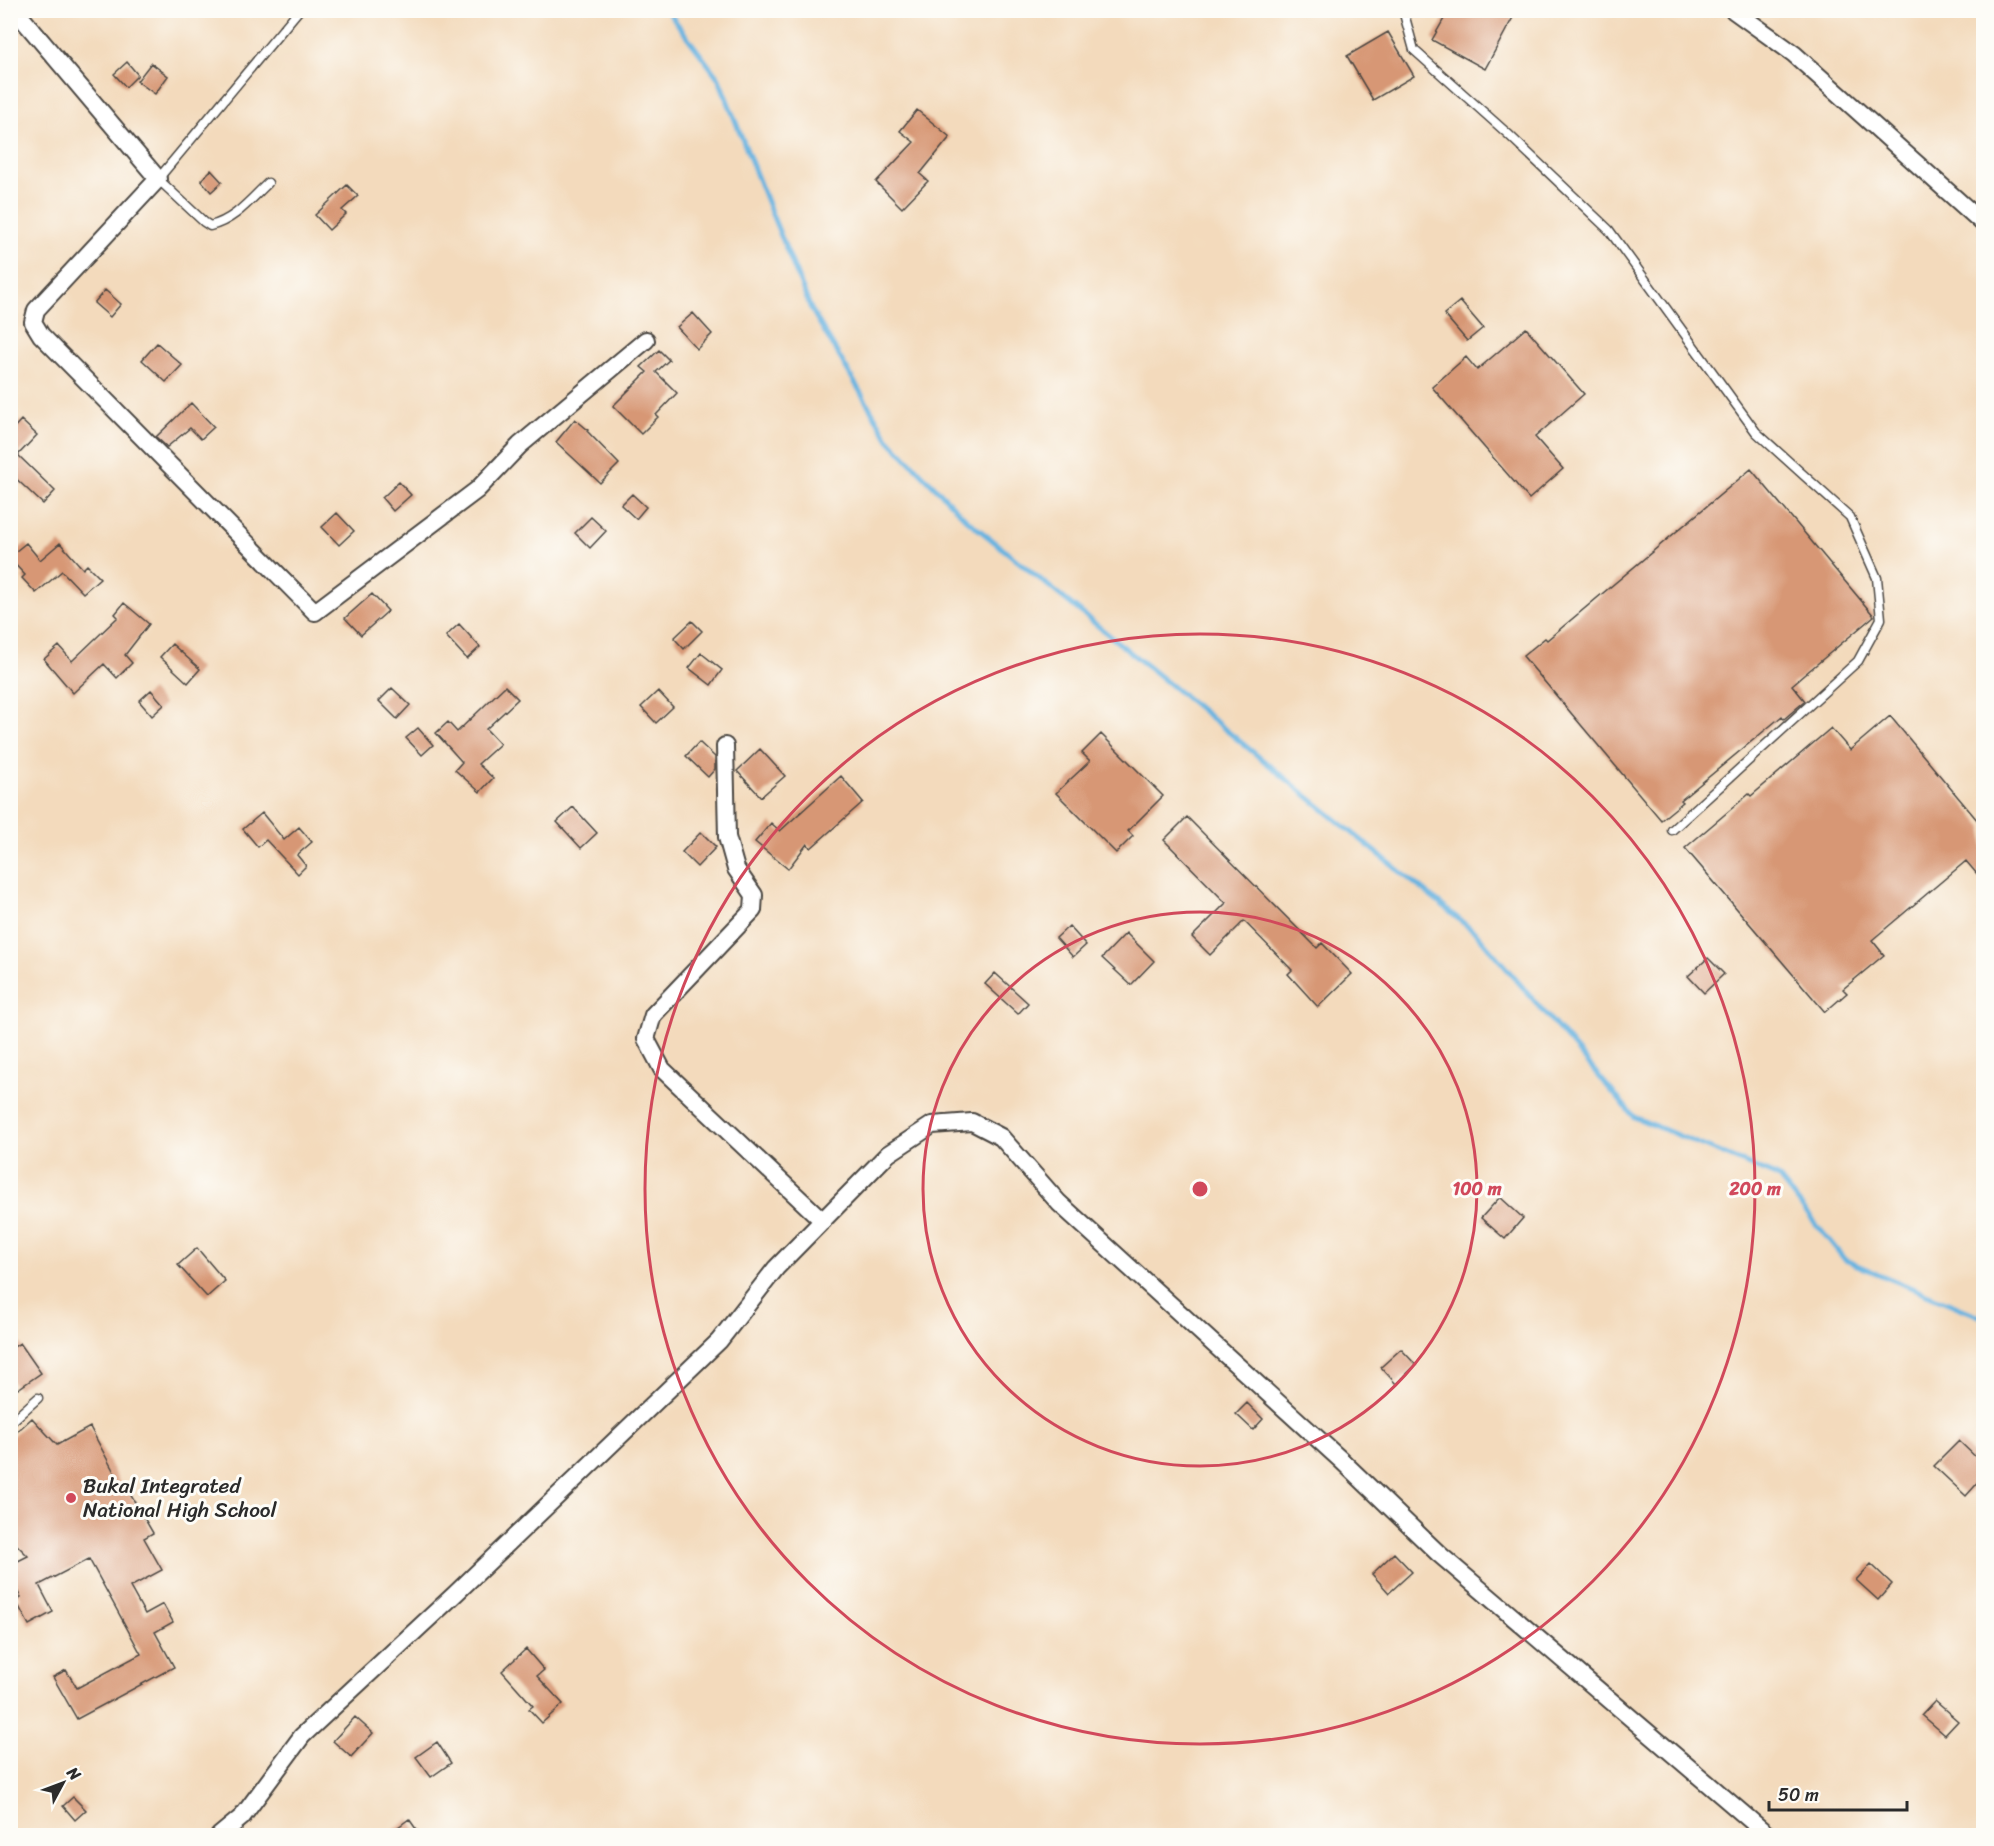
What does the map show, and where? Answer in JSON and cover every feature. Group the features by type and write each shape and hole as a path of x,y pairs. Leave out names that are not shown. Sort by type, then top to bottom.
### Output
{"street":[{"path":"15,10 158,179 36,310 33,322 41,335 315,612 477,490 520,445 646,340"},
{"path":"1733,10 1794,54 1983,224"},
{"path":"725,746 727,837 736,869 754,895 753,910 653,1015 646,1039 662,1069 823,1221"},
{"path":"219,1836 242,1817 302,1736 719,1341 776,1268 888,1154 932,1125 972,1122 1001,1137 1059,1203 1341,1460 1439,1554 1769,1836"}],"lane":[{"path":"268,183 233,216 222,223 210,226 158,179 299,10"},
{"path":"1403,10 1413,50 1508,134 1609,230 1756,432 1850,517 1877,578 1881,619 1858,661 1672,830"},
{"path":"10,1423 38,1398"}],"building":[{"path":"1449,10 1517,10 1485,69 1432,40"},
{"path":"1388,32 1414,76 1373,100 1347,56"},
{"path":"127,62 138,75 126,87 114,74"},
{"path":"151,63 168,76 155,94 137,81"},
{"path":"917,110 950,137 920,174 928,181 902,208 876,182 914,142 900,131"},
{"path":"211,170 222,182 211,192 201,180"},
{"path":"347,185 358,196 342,210 346,214 329,230 315,215"},
{"path":"105,290 121,304 110,317 94,303"},
{"path":"1460,301 1483,328 1467,341 1444,314"},
{"path":"693,313 712,334 697,349 677,327"},
{"path":"1526,328 1584,394 1535,437 1563,469 1529,499 1432,387 1466,357 1477,370"},
{"path":"157,343 182,365 166,382 142,360"},
{"path":"659,350 669,360 656,372 677,393 641,434 613,406 647,372 641,367"},
{"path":"191,403 214,427 201,439 190,428 167,447 156,437"},
{"path":"575,419 619,464 600,483 556,442"},
{"path":"21,420 37,435 18,455 55,491 43,504 10,473 10,432"},
{"path":"1751,469 1874,616 1792,685 1805,701 1784,719 1782,716 1681,800 1683,802 1661,820 1523,656 1545,638 1547,640"},
{"path":"399,482 411,495 393,511 382,498"},
{"path":"632,494 646,507 636,519 621,505"},
{"path":"337,513 354,531 339,545 322,527"},
{"path":"591,517 606,531 590,548 575,533"},
{"path":"26,543 40,560 60,543 83,569 87,565 100,578 83,593 62,571 36,593 22,578 25,575 10,559 10,556"},
{"path":"372,594 388,611 361,635 345,618"},
{"path":"124,603 149,624 125,655 132,663 117,678 104,664 73,693 44,659 59,646 72,661 118,617 115,614"},
{"path":"692,621 702,631 684,649 674,638"},
{"path":"459,624 480,647 467,659 446,636"},
{"path":"172,644 200,669 188,683 160,657"},
{"path":"701,653 722,670 711,685 689,668"},
{"path":"505,686 518,699 486,729 500,744 478,764 493,778 480,792 455,770 462,762 436,733 448,722 457,732"},
{"path":"392,688 410,705 397,719 379,701"},
{"path":"151,690 164,705 152,716 139,701"},
{"path":"658,691 673,707 656,723 641,707"},
{"path":"1890,716 1983,827 1983,881 1966,861 1872,940 1884,955 1843,989 1847,993 1825,1012 1685,848 1831,728 1850,750"},
{"path":"418,728 433,745 422,755 406,738"},
{"path":"1101,734 1163,796 1128,831 1133,836 1116,853 1056,793 1090,761 1082,753"},
{"path":"699,742 715,757 715,769 708,777 686,756"},
{"path":"760,749 785,776 761,797 737,771"},
{"path":"841,776 863,802 811,848 807,844 788,869 755,842 771,823 780,831"},
{"path":"573,807 597,833 581,848 557,822"},
{"path":"262,813 284,840 299,827 312,842 297,855 306,866 298,874 266,840 258,847 243,829"},
{"path":"1187,817 1317,948 1322,943 1352,974 1318,1007 1288,974 1292,970 1244,921 1210,955 1192,937 1226,903 1164,840"},
{"path":"701,832 716,847 697,867 682,852"},
{"path":"1069,926 1086,945 1073,957 1056,938"},
{"path":"1126,933 1154,961 1131,985 1102,958"},
{"path":"1708,958 1724,974 1704,993 1688,976"},
{"path":"995,973 1028,1003 1018,1014 985,984"},
{"path":"1500,1197 1523,1218 1505,1239 1481,1218"},
{"path":"197,1248 225,1281 207,1297 178,1265"},
{"path":"20,1343 41,1373 18,1389 10,1379 10,1349"},
{"path":"1401,1349 1416,1365 1396,1384 1381,1367"},
{"path":"1247,1403 1263,1419 1253,1430 1236,1414"},
{"name":"Bukal Integrated National High School","path":"32,1418 57,1445 90,1427 123,1489 126,1487 153,1533 144,1538 162,1570 130,1587 145,1614 163,1604 173,1622 155,1632 174,1667 77,1719 53,1677 66,1670 77,1688 141,1654 89,1559 39,1585 53,1612 29,1625 16,1601 21,1598 10,1577 10,1565 28,1556 10,1538 10,1438"},
{"path":"1959,1441 1983,1464 1983,1477 1966,1496 1934,1466"},
{"path":"1394,1553 1412,1572 1389,1593 1372,1574"},
{"path":"1871,1564 1892,1584 1878,1600 1856,1580"},
{"path":"526,1649 544,1670 537,1676 563,1704 542,1723 529,1709 533,1706 502,1671"},
{"path":"1935,1701 1958,1721 1945,1735 1922,1715"},
{"path":"355,1717 373,1733 351,1757 333,1741"},
{"path":"437,1742 451,1763 431,1777 416,1757"},
{"path":"73,1797 86,1810 75,1820 63,1806"},
{"path":"409,1819 421,1836 386,1836"}],"waterway":[{"path":"667,10 719,79 811,309 889,440 966,519 1477,934 1634,1117 1778,1177 1845,1260 1984,1318"}],"place":[{"name":"Bukal Integrated National High School","path":"71,1498"}]}
